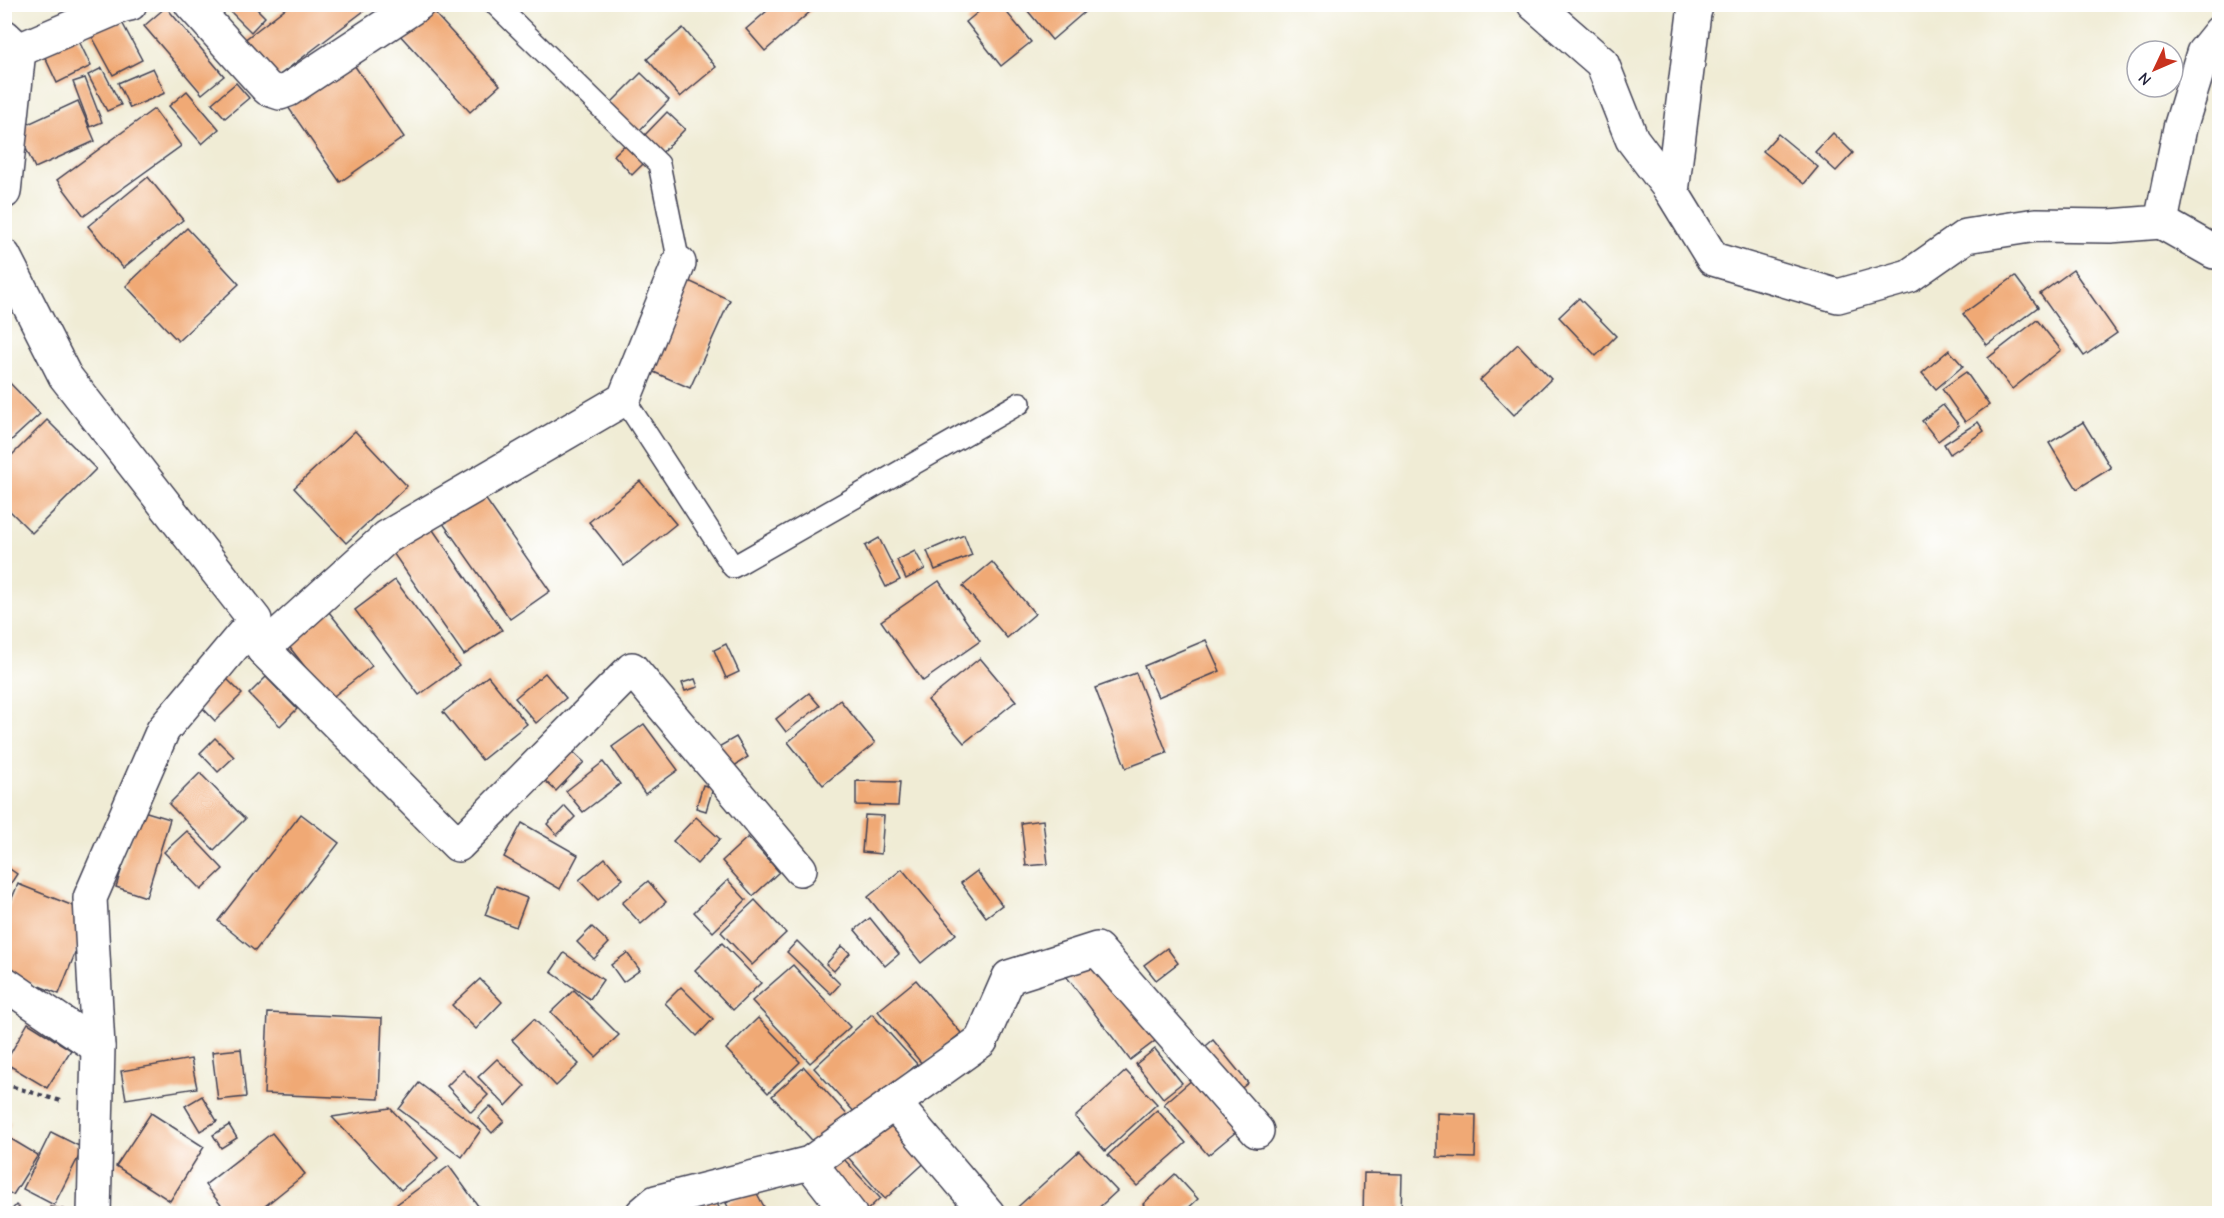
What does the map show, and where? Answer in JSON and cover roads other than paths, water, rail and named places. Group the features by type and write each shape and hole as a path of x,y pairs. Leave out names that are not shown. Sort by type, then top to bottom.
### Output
{"street":[{"path":"4,192 12,43 130,4"},
{"path":"190,4 268,89 280,93 288,90 418,4"},
{"path":"1534,4 1602,63 1632,139 1672,192 1713,259 1838,296 1909,276 1966,236 2036,225 2110,226 2161,222 2214,252 2220,251"},
{"path":"1672,192 1697,4"},
{"path":"2161,222 2183,117 2203,53 2220,32"},
{"path":"4,256 65,376 259,635 458,844 632,669 800,869"},
{"path":"94,1214 98,1047 90,897 163,730 259,635 387,537 624,399 679,263"},
{"path":"642,1214 657,1202 810,1163 981,1041 1009,977 1097,949 1257,1131"},
{"path":"4,983 98,1047"},
{"path":"894,1103 988,1214"},
{"path":"810,1163 850,1214"}],"lane":[{"path":"495,4 659,164 679,263"},
{"path":"624,399 733,567 1020,403"}]}
